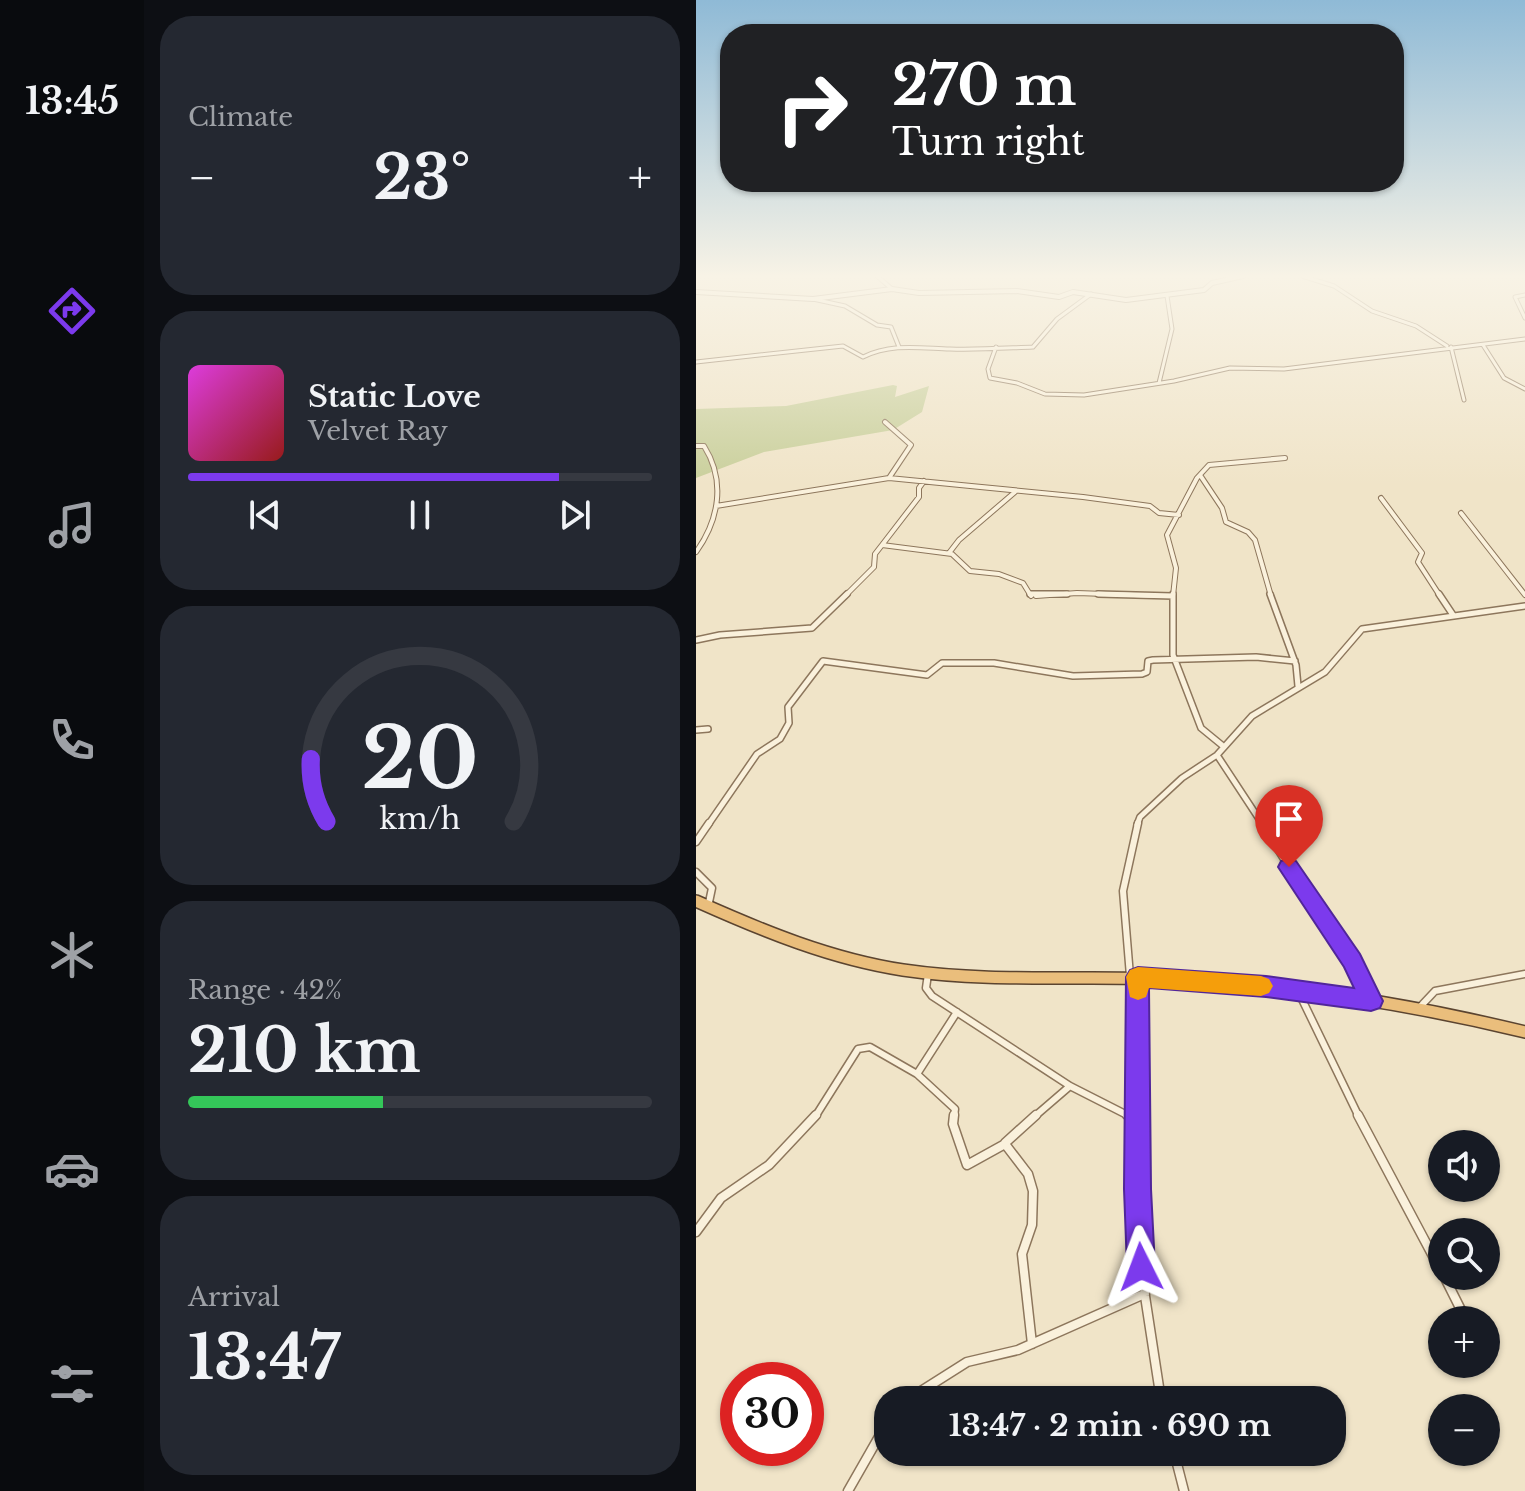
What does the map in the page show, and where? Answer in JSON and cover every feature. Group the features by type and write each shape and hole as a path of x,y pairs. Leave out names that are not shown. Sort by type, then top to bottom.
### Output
{"highway":[{"path":"696,901 765,932 831,954 929,973 1012,978 1134,977 1297,990 1418,1009 1525,1032"}],"street":[{"path":"696,362 844,346 864,357 878,350 899,347 1034,346"},
{"path":"1159,383 1169,346"},
{"path":"996,347 988,377 1014,382 1045,394 1084,395 1230,368 1277,370 1473,346"},
{"path":"1483,346 1504,378 1525,389"},
{"path":"1450,347 1464,400"},
{"path":"885,422 911,445 889,478"},
{"path":"696,446 704,446 714,463 716,506 713,524 696,552"},
{"path":"1223,746 1201,728 1174,661 1176,568 1167,535 1200,475 1212,464 1285,458"},
{"path":"1200,475 1222,508 1226,522 1254,537 1275,610 1295,661 1298,687"},
{"path":"716,506 889,478 1128,503 1179,515"},
{"path":"696,640 720,635 812,628 873,569 875,554 919,497 919,488 924,481"},
{"path":"949,553 959,540 1016,491"},
{"path":"1381,498 1422,553 1418,562 1453,615"},
{"path":"1461,513 1525,595"},
{"path":"882,545 949,553 970,571 999,574 1023,583 1029,595 1173,596"},
{"path":"1158,1386 1146,1330 1143,1295 1138,1211 1134,977 1122,901 1135,826 1146,809 1182,778 1217,755 1252,716 1332,666 1362,629 1525,606"},
{"path":"696,842 757,754 780,739 789,723 788,707 823,661 927,675 945,663 988,663 1093,677 1142,674 1147,672 1149,660 1256,657 1295,661"},
{"path":"696,730 708,729"},
{"path":"1217,755 1266,828 1297,882 1352,961 1371,1001"},
{"path":"696,872 712,888 708,907"},
{"path":"929,973 927,991 1070,1086 1138,1121"},
{"path":"1418,1009 1435,991 1525,974"},
{"path":"1297,990 1353,1106 1428,1246"},
{"path":"917,1074 957,1012"},
{"path":"696,1232 721,1198 769,1165 800,1134 822,1109 861,1047 870,1047 917,1074 955,1109 953,1124 967,1165 1005,1144 1070,1086"},
{"path":"1005,1144 1028,1174 1033,1191 1032,1225 1022,1254 1032,1344"},
{"path":"929,1386 967,1362 1005,1354 1032,1344 1143,1295"},
{"path":"848,1491 874,1446"},
{"path":"1178,1466 1184,1491"}],"green space":[{"path":"897,386 895,397 929,386 922,412 893,430 764,452 696,478 696,409 786,406"}],"slow traffic":[{"path":"1138,990 1138,977 1261,986"}],"route":[{"path":"1141,1267 1137,1189 1138,977 1266,987 1371,1001 1352,961 1289,867"}]}
